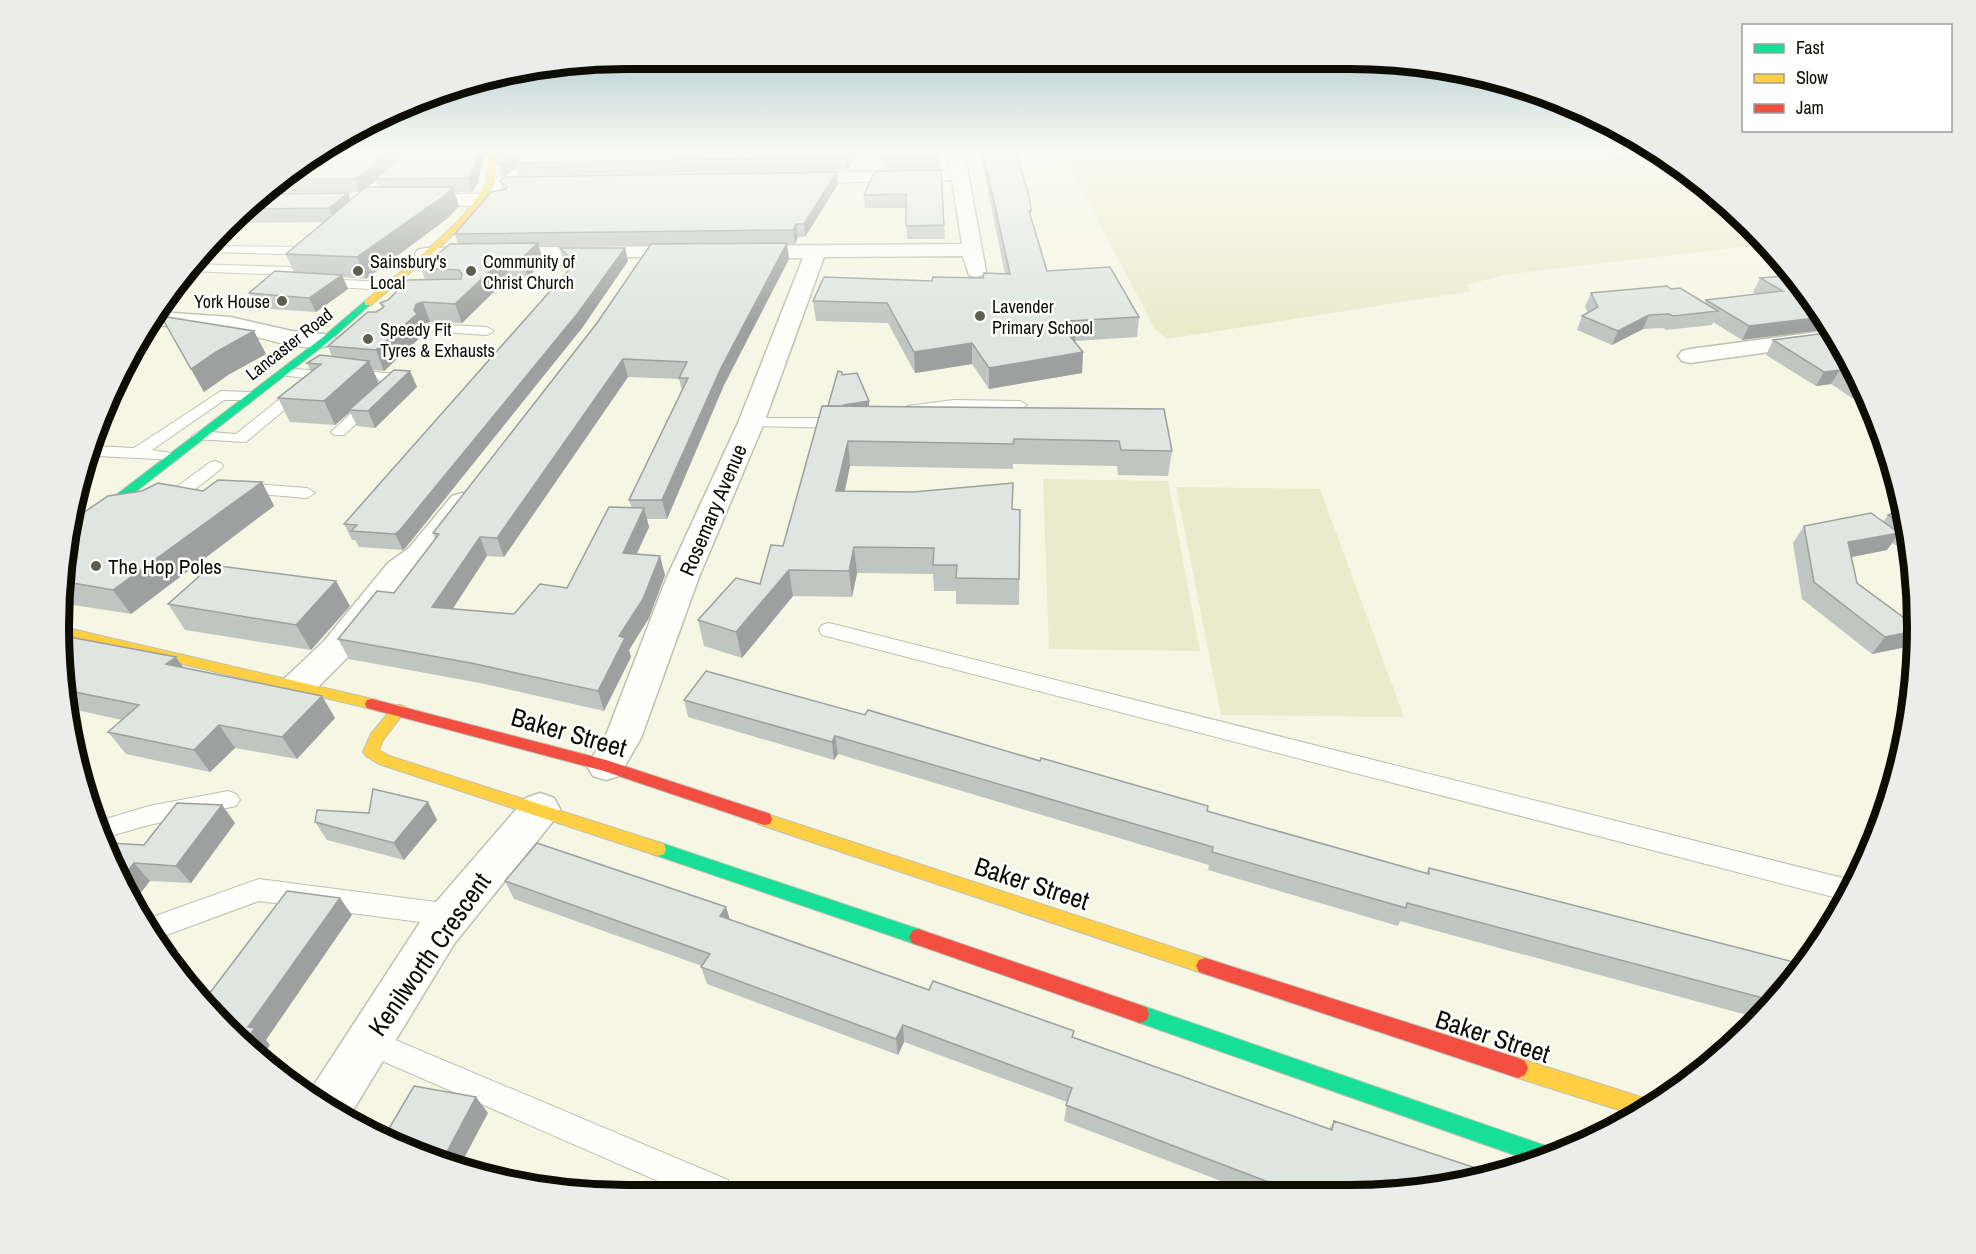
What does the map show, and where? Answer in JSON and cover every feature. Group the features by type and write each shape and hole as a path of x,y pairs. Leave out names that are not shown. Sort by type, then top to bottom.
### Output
{"street":[{"name":"Lancaster Road","path":"78,531 325,340 426,254 471,211"},
{"path":"966,211 976,272"},
{"path":"426,254 972,250"},
{"name":"Rosemary Avenue","path":"606,766 623,738 683,577 751,423 816,251"},
{"path":"631,277 647,252"},
{"path":"162,318 230,324 292,338 325,340"},
{"path":"1690,356 1826,337"},
{"path":"296,688 336,649 399,570 420,555 477,482"},
{"name":"Baker Street","path":"69,632 296,688 399,710 606,766 1405,1033 1636,1105"},
{"path":"399,710 376,738 371,752 384,760 802,896 1534,1153"},
{"name":"Kenilworth Crescent","path":"331,1100 439,930 540,809"}],"lane":[{"path":"216,249 319,247 279,280 385,290 403,294"},
{"path":"199,268 290,271"},
{"path":"344,324 363,325"},
{"path":"430,328 487,331"},
{"path":"284,372 398,378 339,432"},
{"path":"200,436 240,439 330,374"},
{"path":"137,453 221,395 251,396"},
{"path":"888,414 954,404 1020,405"},
{"path":"751,423 842,423 863,419"},
{"path":"98,451 171,457"},
{"path":"154,509 175,498 215,466"},
{"path":"225,487 307,493"},
{"path":"175,498 197,500"},
{"path":"99,513 129,514"},
{"path":"829,630 1841,889"},
{"path":"107,829 132,819 228,800"},
{"path":"157,927 259,890 451,915"},
{"path":"367,1041 703,1185"}],"green space":[{"path":"1093,211 1721,211 1756,245 1510,274 1465,285 1472,291 1167,339 1155,329"},
{"path":"1043,479 1168,481 1200,651 1049,649"},
{"path":"1176,487 1320,489 1404,717 1221,715"}],"building":[{"path":"338,211 423,211 357,257 286,254"},
{"path":"475,211 813,211 804,224 796,224 793,230 455,234"},
{"path":"906,211 943,211 944,225 906,226"},
{"path":"996,211 1031,211 1029,211 1047,271 1110,267 1139,317 1070,321 1076,328 1065,330 1083,352 989,368 972,343 914,352 887,303 813,301 824,277 932,281 933,277 983,278 984,273 1010,274"},
{"path":"538,243 522,258 504,258 455,304 423,302 416,304 414,310 417,314 376,350 328,346 368,312 376,312 383,308 384,306 380,303 388,300 408,280 461,279 462,274 459,270 421,268 450,244"},
{"path":"787,243 721,368 662,500 629,500 688,378 679,378 687,362 623,359 497,538 480,537 432,607 514,614 540,584 567,588 609,507 644,508 623,553 660,556 643,599 619,636 625,638 598,691 471,663 338,639 377,591 394,593 439,534 433,533 597,323 651,244"},
{"path":"560,248 625,248 578,313 400,530 395,534 351,531 357,525 344,524 575,263"},
{"path":"275,271 342,275 309,298 249,293"},
{"path":"1783,276 1814,318 1749,326 1706,300 1783,291 1760,278"},
{"path":"1667,286 1671,289 1680,288 1718,311 1673,316 1669,314 1649,315 1618,331 1582,316 1598,307 1591,293"},
{"path":"163,316 254,331 216,352 191,369 162,318"},
{"path":"1823,333 1845,373 1840,370 1824,372 1773,340"},
{"path":"320,355 369,361 324,401 278,398 321,364 307,363"},
{"path":"394,370 410,371 368,411 349,410"},
{"path":"838,371 842,372 842,375 857,373 869,401 844,406 828,406"},
{"path":"822,406 1164,409 1172,451 1121,450 1119,441 1014,439 1013,444 848,441 836,491 913,492 1013,483 1012,509 1020,510 1019,579 956,578 957,565 933,565 934,548 854,547 849,571 789,570 736,632 698,620 736,578 760,584 771,545 783,546"},
{"path":"218,480 262,482 113,590 71,583 80,518 83,513 108,496 142,491 158,483 203,491"},
{"path":"1871,513 1898,533 1848,542 1857,583 1907,620 1907,633 1885,637 1814,582 1804,526"},
{"path":"1895,513 1896,520 1888,515"},
{"path":"212,565 336,581 296,625 168,604"},
{"path":"69,637 176,657 166,664 322,696 282,737 219,725 194,750 108,732 139,705 73,692"},
{"path":"706,671 865,715 868,710 1040,761 1041,758 1208,806 1207,811 1429,874 1429,868 1795,962 1766,999 1407,903 1406,908 1212,852 1213,847 835,736 832,742 684,700"},
{"path":"373,789 428,802 394,843 315,822 317,810 369,813"},
{"path":"177,803 222,805 176,866 134,863 126,873 112,843 144,845"},
{"path":"537,843 726,907 720,916 929,990 933,981 1074,1031 1072,1037 1332,1130 1334,1121 1479,1169 1422,1180 1385,1184 1276,1185 1066,1105 1072,1088 903,1025 896,1039 701,967 710,954 505,881"},
{"path":"287,891 340,898 248,1027 255,1028 249,1037 208,996"},
{"path":"414,1086 476,1097 446,1154 413,1143 388,1131"}],"traffic: fast":[{"path":"90,521 325,340 368,303"},
{"path":"658,849 918,937"},
{"path":"1140,1014 1536,1152"}],"traffic: slow":[{"path":"368,303 453,229 470,211"},
{"path":"69,632 372,704"},
{"path":"399,710 376,738 371,752 384,760 658,849"},
{"path":"764,819 1205,966"},
{"path":"1518,1068 1636,1105"}],"traffic: jam":[{"path":"372,704 606,766 764,819"},
{"path":"918,937 1140,1014"},
{"path":"1205,966 1518,1068"}],"place":[{"name":"Sainsbury's Local","path":"358,271"},
{"name":"Community of Christ Church","path":"471,271"},
{"name":"York House","path":"282,301"},
{"name":"Lavender Primary School","path":"980,316"},
{"name":"Speedy Fit Tyres & Exhausts","path":"368,339"},
{"name":"The Hop Poles","path":"96,566"}]}
